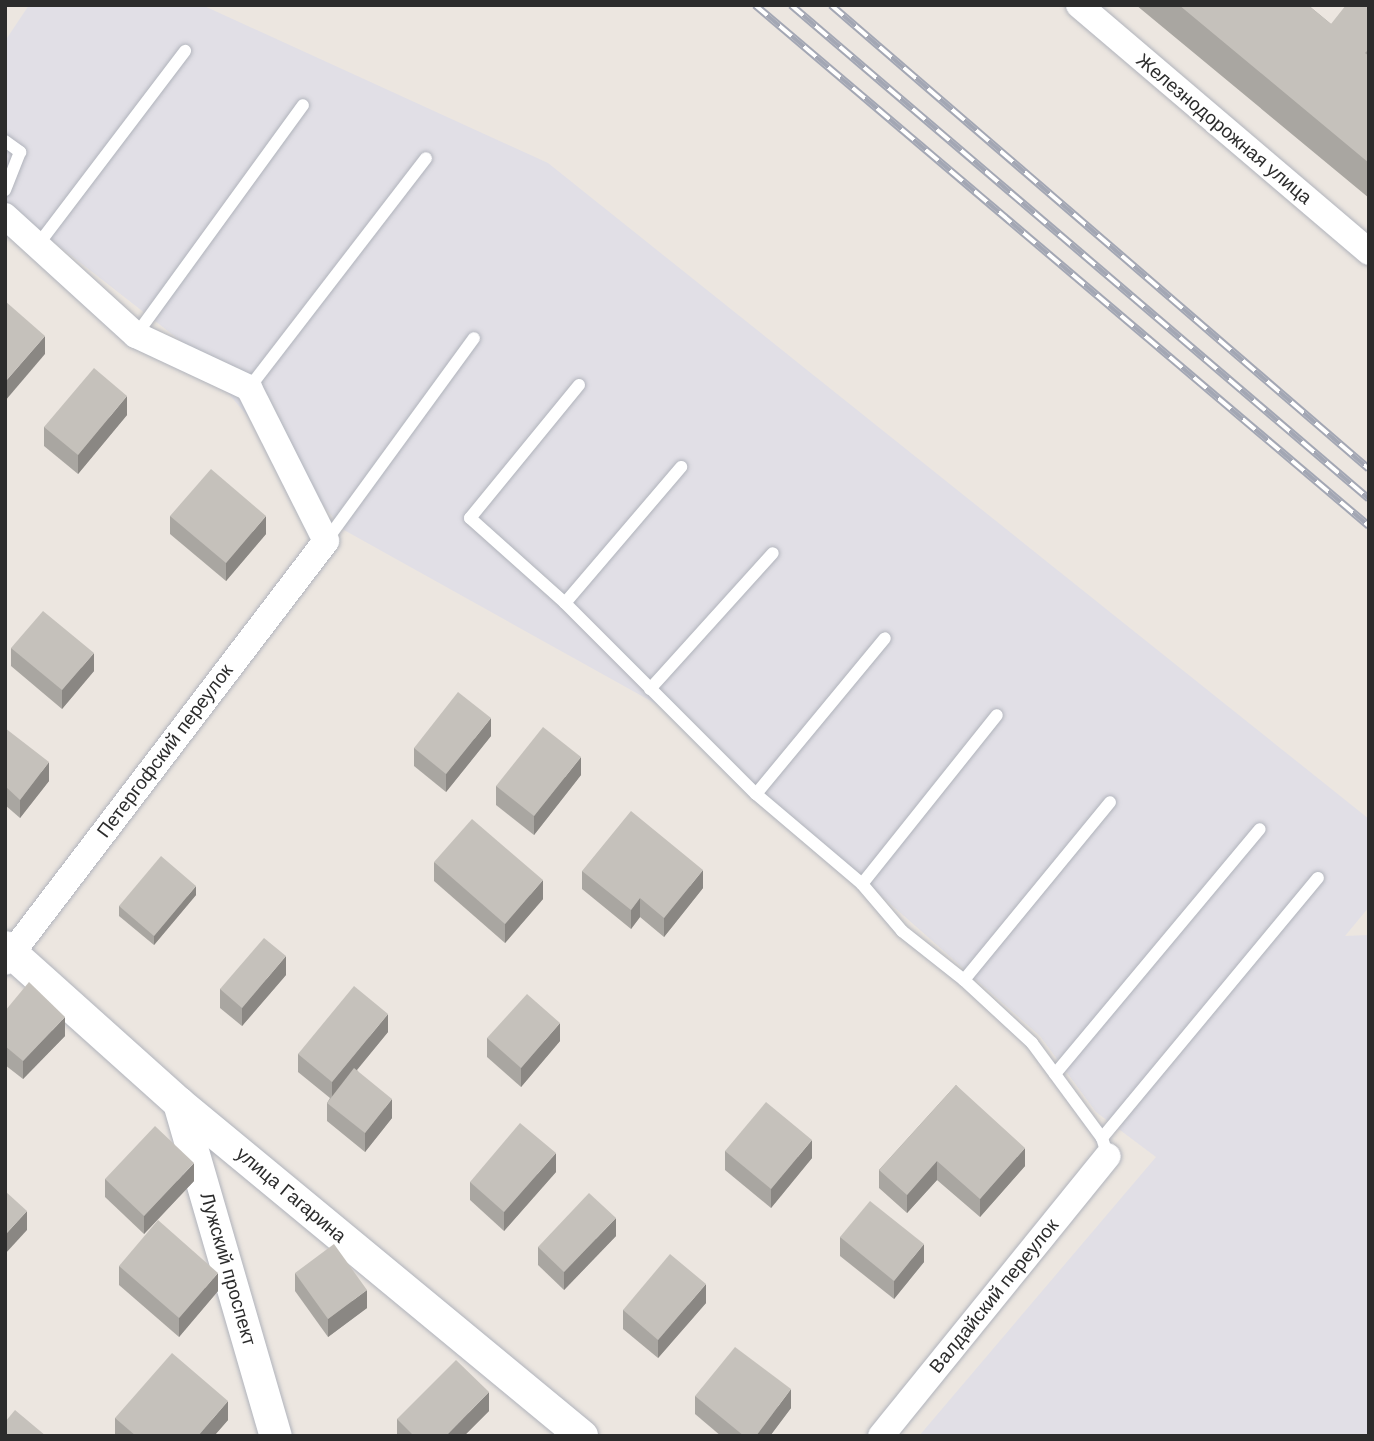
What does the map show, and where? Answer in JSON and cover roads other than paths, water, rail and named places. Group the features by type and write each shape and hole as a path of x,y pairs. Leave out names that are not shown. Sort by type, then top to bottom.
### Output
{"street":[{"name":"Железнодорожная улица","path":"1079,5 1369,252"},
{"path":"5,216 36,249 136,335 249,388 326,541"},
{"name":"Петергофский переулок","path":"8,954 326,541"},
{"name":"улица Гагарина","path":"8,954 179,1103 582,1436"},
{"name":"Лужский проспект","path":"179,1103 276,1436"},
{"name":"Валдайский переулок","path":"881,1436 1105,1147"}],"lane":[{"path":"36,249 185,51"},
{"path":"136,335 303,105"},
{"path":"5,141 20,152 5,190"},
{"path":"249,388 426,158"},
{"path":"326,541 474,338"},
{"path":"579,385 470,518 565,603 756,794 862,884 902,931 964,980 1032,1043 1105,1147 1318,878"},
{"path":"565,603 681,467"},
{"path":"650,689 773,553"},
{"path":"756,794 885,638"},
{"path":"862,884 997,715"},
{"path":"964,980 1110,802"},
{"path":"1055,1074 1260,829"}],"railway":[{"path":"755,5 1369,526"},
{"path":"791,5 1369,499"},
{"path":"831,5 1369,469"}]}
